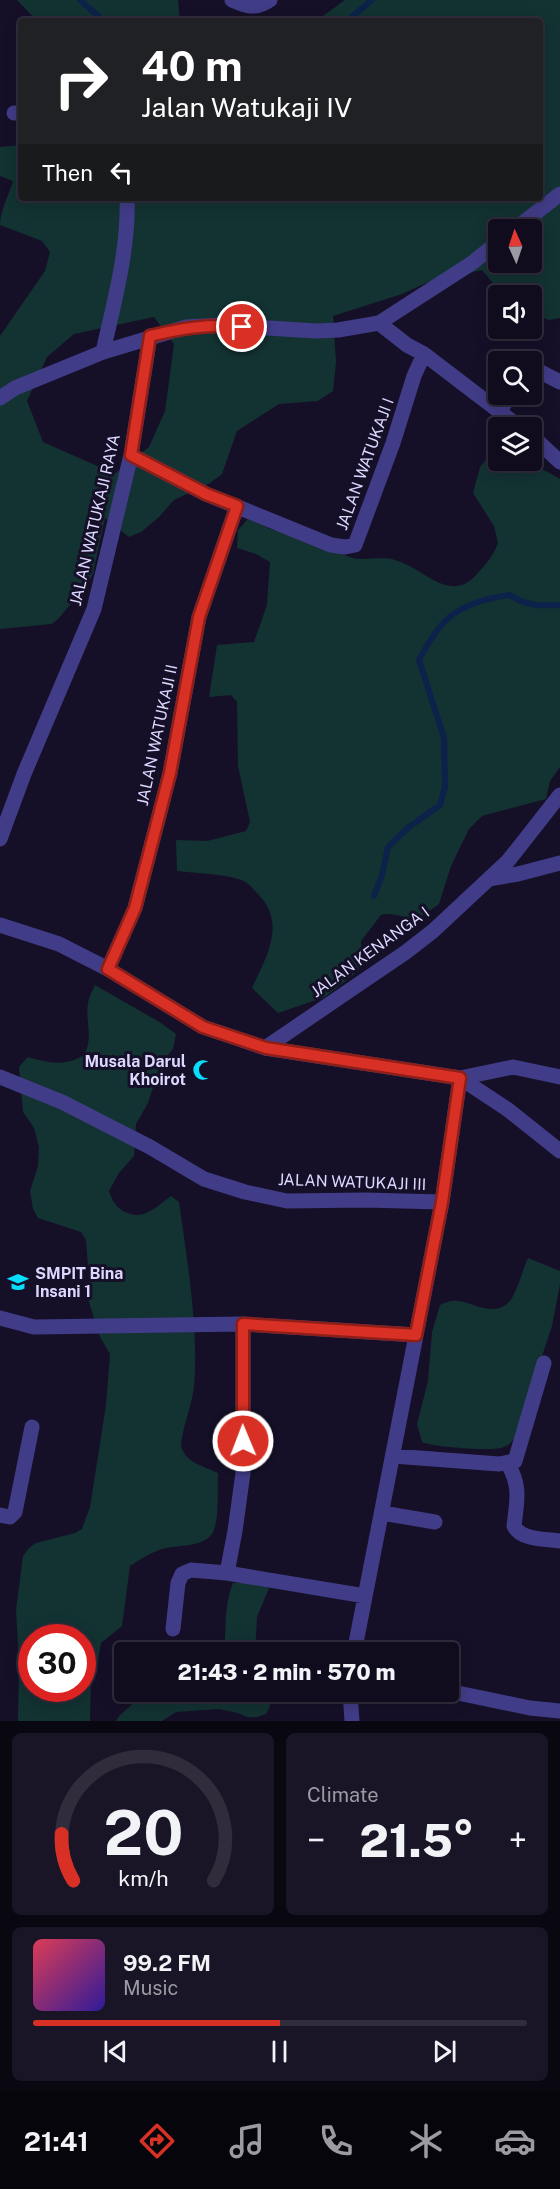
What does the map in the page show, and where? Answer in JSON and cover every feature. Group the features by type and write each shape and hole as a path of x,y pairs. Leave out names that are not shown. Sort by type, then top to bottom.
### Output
{"street":[{"path":"232,0 255,7 270,0"},
{"path":"528,219 560,194"},
{"path":"103,352 120,274 128,201"},
{"path":"0,398 15,388 103,352 186,327 220,325 316,331 379,323 472,263 488,250"},
{"path":"379,323 508,417"},
{"name":"JALAN WATUKAJI RAYA","path":"0,839 24,774 94,609 131,455 150,336"},
{"name":"JALAN WATUKAJI I","path":"131,455 206,494 331,545 345,548 355,544 393,443 414,376 424,354"},
{"path":"542,373 560,382"},
{"path":"501,411 504,405"},
{"path":"542,445 560,462"},
{"name":"JALAN WATUKAJI II","path":"108,969 135,908 170,773 199,617 237,506"},
{"name":"JALAN KENANGA I","path":"266,1048 433,931 508,861 560,795"},
{"path":"489,879 560,863"},
{"path":"0,925 59,944 108,969 203,1027 266,1048 460,1078 513,1067 560,1077"},
{"name":"JALAN WATUKAJI III","path":"0,1077 62,1102 150,1147 204,1179 245,1192 287,1201 442,1202"},
{"path":"460,1078 507,1109 560,1152"},
{"path":"356,1642 442,1202 460,1078"},
{"path":"0,1318 34,1327 243,1324 416,1335"},
{"path":"227,1573 243,1473 243,1324"},
{"path":"393,1456 508,1464 515,1461 544,1363"},
{"path":"0,1515 10,1517 15,1512 32,1427"},
{"path":"508,1464 516,1478 518,1488 514,1526 516,1530 522,1535 560,1541"},
{"path":"382,1513 435,1522"},
{"path":"173,1629 178,1584 182,1574 191,1570 227,1573 365,1596"},
{"path":"459,1693 560,1712"},
{"path":"351,1702 352,1721"}],"green space":[{"path":"17,0 178,0 180,18 34,18"},
{"path":"345,0 560,0 560,318 549,320 542,317 542,285 495,285 482,270 426,283 402,294 333,316 336,362 333,391 318,401 279,404 237,431 222,474 210,483 174,500 141,532 129,537 105,518 89,582 59,618 52,624 0,629 0,336 45,271 50,252 42,241 0,225 13,181 0,176 0,147 18,145 18,201 543,201 543,18 320,18","holes":["154,317 174,344 165,411 149,447 109,478 104,469 43,442 27,401 47,357 74,334"]},
{"path":"488,457 488,471 542,470 560,479 560,767 550,781 546,799 482,816 469,829 451,866 439,904 415,921 394,915 381,915 361,941 362,960 358,971 325,997 278,1013 252,988 271,941 273,929 267,905 244,881 219,875 177,871 176,840 207,841 246,831 250,822 238,766 237,702 231,695 209,697 217,645 254,642 267,605 270,562 256,554 237,548 238,530 248,519 353,558 395,560 437,582 457,586 467,583 477,574 487,563 498,543 494,526 473,493 480,467"},
{"path":"95,985 176,1034 173,1049 161,1063 148,1103 136,1124 134,1156 119,1173 109,1191 118,1207 130,1214 148,1212 171,1196 179,1202 195,1342 194,1386 181,1445 186,1456 200,1466 218,1473 217,1513 212,1534 201,1542 159,1550 130,1566 122,1626 101,1643 96,1666 96,1624 18,1624 18,1643 16,1610 23,1556 29,1548 36,1543 82,1529 90,1507 106,1405 110,1354 100,1337 88,1299 86,1240 81,1232 38,1218 33,1209 30,1191 38,1166 39,1147 34,1128 23,1112 19,1067 28,1057 56,1063 77,1059 84,1055 89,1035 87,1010"},
{"path":"528,1258 560,1271 560,1284 552,1326 515,1437 508,1445 495,1449 449,1447 422,1442 417,1424 428,1381 432,1332 440,1305 456,1301 487,1308 500,1308 512,1298"},
{"path":"261,1582 269,1588 257,1617 256,1642 225,1642 227,1610 233,1583"},
{"path":"18,1702 90,1702 90,1721 18,1721"},
{"path":"135,1702 270,1702 266,1714 257,1717 247,1717 219,1709 176,1712 162,1721 116,1721"}],"waterway":[{"path":"80,0 101,18"},
{"path":"351,18 372,0"},
{"path":"374,896 382,875 388,847 409,827 440,805 445,787 444,738 419,660 431,640 453,614 490,598 510,595 528,603 560,605"}],"place":[{"name":"Musala Darul Khoirot","path":"203,1070"},
{"name":"SMPIT Bina Insani 1","path":"18,1282"}],"route":[{"path":"242,327 220,325 186,327 150,336 131,455 206,494 237,506 199,617 170,773 135,908 108,969 203,1027 266,1048 460,1078 442,1202 416,1335 243,1324 241,1363 243,1441"}]}
